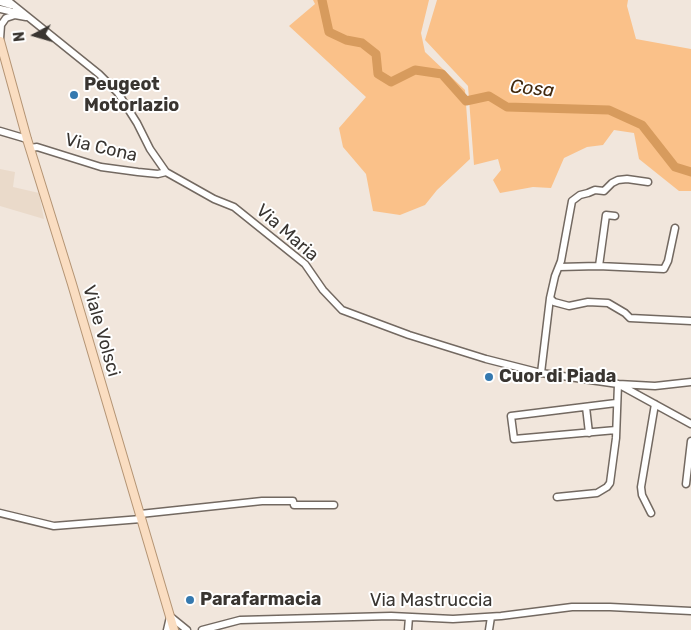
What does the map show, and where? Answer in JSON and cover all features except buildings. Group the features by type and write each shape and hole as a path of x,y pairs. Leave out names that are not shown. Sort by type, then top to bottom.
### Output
{"main road":[{"name":"Viale Volsci","path":"0,40 27,139 174,630"}],"street":[{"path":"7,0 16,8"},
{"path":"0,2 16,8"},
{"name":"Via Maria","path":"16,8 99,74 118,93 137,122 150,149 166,172 214,199 234,207 305,264 323,290 342,310 462,352 541,373 618,384 691,424"},
{"path":"0,9 12,11 30,18"},
{"path":"0,40 1,25 6,18 15,16 30,18"},
{"path":"0,130 27,139"},
{"name":"Via Cona","path":"30,148 36,147 101,167 158,174 166,172"},
{"path":"541,373 550,298 554,276 559,267 572,201 580,195 596,190 604,191 612,182 618,180 627,179 648,182"},
{"path":"599,266 606,215 615,216"},
{"path":"559,267 599,266 664,269 668,261 674,228"},
{"path":"550,298 560,305 568,306 588,302 608,303 630,318 691,322"},
{"path":"558,497 597,493 607,488 611,477 616,430 618,384 655,386 691,382"},
{"path":"616,403 512,416 514,439 616,430"},
{"path":"651,513 642,495 641,487 655,404"},
{"path":"586,407 589,432"},
{"path":"686,484 690,464 691,440"},
{"path":"0,513 54,526 262,501 293,500 294,505 334,505"},
{"name":"Via Mastruccia","path":"202,630 240,620 355,616 452,619 491,617 572,607 610,606 691,612"},
{"path":"167,630 170,616"},
{"path":"170,616 187,630"},
{"path":"408,630 409,617"},
{"path":"488,630 491,617"}],"shaded area":[{"path":"313,0 429,0 421,33 425,52 465,90 470,159 437,190 425,205 400,215 373,211 366,174 343,147 339,128 366,97 289,26 315,4"},
{"path":"437,0 628,0 627,6 636,39 691,49 691,191 679,191 639,159 634,133 614,130 603,145 587,147 564,158 551,188 533,187 500,193 493,180 501,170 498,159 474,165 468,86 425,40"},
{"path":"0,169 15,172 13,187 39,193 44,219 0,206"}],"waterway":[{"name":"Cosa","path":"322,0 329,32 346,40 362,43 376,54 378,74 391,82 415,70 442,74 466,101 489,96 507,107 609,110 642,125 675,167 691,172"}],"place":[{"name":"Peugeot Motorlazio","path":"74,95"},
{"name":"Cuor di Piada","path":"489,377"},
{"name":"Parafarmacia","path":"190,600"}]}
